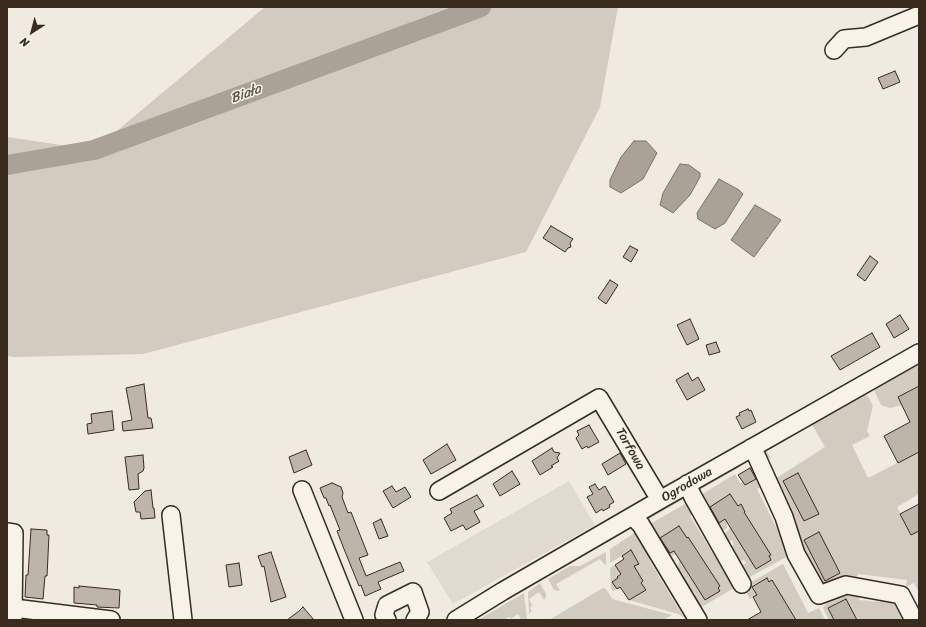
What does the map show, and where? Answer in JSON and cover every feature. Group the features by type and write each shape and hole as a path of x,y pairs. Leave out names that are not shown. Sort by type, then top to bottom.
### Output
{"street":[{"path":"834,50 844,39 866,37 919,15"},
{"name":"Ogrodowa","path":"456,620 502,591 687,484 919,353"},
{"name":"Torfowa","path":"440,491 600,398 660,500"},
{"path":"751,448 756,455 784,517 796,554 819,595 846,585 901,595 914,620"},
{"path":"687,484 742,584"},
{"path":"302,490 354,620"},
{"path":"171,515 183,620"},
{"path":"633,516 641,525 698,620"},
{"path":"7,532 14,533 14,614 111,620"},
{"path":"387,620 384,615 387,605 412,592 420,612 415,620"}],"shaded area":[{"path":"265,7 618,7 600,107 526,252 143,354 7,356 7,137 94,150"},
{"path":"634,141 646,141 657,153 643,179 621,193 610,187 610,180 621,157"},
{"path":"680,164 689,165 700,173 700,177 690,195 673,213 660,205 663,193"},
{"path":"719,179 739,190 743,194 725,223 715,229 698,219 697,213"},
{"path":"755,205 781,220 754,257 731,240"},
{"path":"919,363 919,386 898,397 902,405 890,408 881,405 873,388"},
{"path":"864,393 869,398 873,406 867,431 870,436 852,445 868,478 919,452 919,494 897,507 911,535 919,531 919,592 914,583 906,587 907,580 858,574 856,579 822,587 801,551 775,479 825,447 811,423"},
{"path":"809,425 810,426 767,451 771,459 760,454"},
{"path":"737,463 740,467 694,493 694,487"},
{"path":"755,465 765,485 757,489 777,529 783,526 790,555 748,578 741,566 746,563 744,560 738,562 730,548 734,544 732,540 727,543 723,537 729,530 730,524 727,523 727,528 724,530 719,530 699,496 735,474 740,483 743,482 745,485 756,478 750,468"},
{"path":"569,481 595,525 453,604 427,562"},
{"path":"681,495 687,497 642,523 643,517"},
{"path":"690,501 696,511 690,516 734,588 700,608 692,597 696,595 693,591 689,593 681,578 684,576 681,572 679,573 677,571 680,554 679,552 675,555 665,555 647,526"},
{"path":"639,530 650,549 649,560 683,616 691,615 685,618 678,614 629,600 645,590 641,583 643,581 638,572 632,568 639,563 630,551 610,563 610,549"},
{"path":"606,552 606,565 600,559 556,584 560,591 554,590 548,579 570,566 580,566"},
{"path":"783,564 808,613 819,608 825,620 790,620 780,593 772,581 769,582 767,578 752,587 757,595 750,599 743,587"},
{"path":"615,565 621,574 612,582 617,589 613,591 611,588 610,568"},
{"path":"540,583 546,597 544,600 539,592 529,599 532,605 530,608 532,611 529,614 528,592"},
{"path":"603,588 606,589 612,599 672,615 663,620 549,620"},
{"path":"860,592 859,600 881,602 882,595 884,595 884,602 895,604 903,620 829,620 823,608 833,593"},
{"path":"524,593 527,620 521,620 518,614 511,619 509,617 504,620 478,620"}],"building":[{"path":"895,71 900,82 883,89 878,78"},
{"path":"551,226 573,239 570,243 571,247 565,252 543,238"},
{"path":"630,246 638,250 631,262 623,257"},
{"path":"870,256 878,262 865,281 857,275"},
{"path":"610,280 618,285 606,304 598,298"},
{"path":"900,315 909,329 894,338 886,324"},
{"path":"690,319 699,339 687,345 677,325"},
{"path":"872,333 880,347 840,370 831,356"},
{"path":"716,342 720,352 709,355 706,345"},
{"path":"688,373 692,381 698,377 705,390 687,400 676,380"},
{"path":"144,384 148,418 151,418 153,428 123,431 122,422 132,420 126,388"},
{"path":"919,386 919,452 898,463 884,436 910,422 898,397"},
{"path":"748,409 749,411 751,410 756,422 742,429 736,417 740,415 739,413"},
{"path":"112,411 114,430 88,434 87,424 92,423 91,414"},
{"path":"589,425 599,442 588,448 587,446 582,449 576,438 579,435 577,431"},
{"path":"447,444 456,460 431,474 423,460"},
{"path":"552,448 554,452 560,453 557,458 559,461 551,466 553,467 540,475 532,461"},
{"path":"306,450 312,465 294,473 289,457"},
{"path":"620,453 626,464 608,475 602,464"},
{"path":"143,455 144,468 143,471 138,474 139,489 129,490 125,457"},
{"path":"750,468 756,479 745,485 738,475"},
{"path":"512,471 520,484 500,496 493,484"},
{"path":"798,473 819,514 804,521 783,481"},
{"path":"332,483 341,487 343,493 342,497 348,513 351,512 368,555 359,558 366,576 400,562 404,571 378,582 381,589 365,596 361,585 359,586 337,531 340,530 330,505 329,506 326,498 324,498 320,488"},
{"path":"595,484 599,490 605,486 614,502 609,505 610,507 603,511 602,509 596,513 587,497 593,494 589,487"},
{"path":"392,486 396,492 405,487 411,497 393,508 383,491"},
{"path":"151,490 155,518 141,519 140,512 136,512 134,502 145,491"},
{"path":"730,494 738,506 741,504 744,512 771,555 769,556 771,560 756,569 725,519 719,523 710,507"},
{"path":"477,495 484,506 474,511 480,522 466,530 463,525 451,531 444,518 452,513 450,509"},
{"path":"919,504 919,531 911,535 900,514"},
{"path":"381,519 388,536 379,539 373,523"},
{"path":"679,526 687,538 688,537 720,586 718,588 720,591 705,600 674,551 670,553 660,538"},
{"path":"31,529 47,530 47,535 49,535 47,576 45,576 43,599 25,597"},
{"path":"819,532 840,573 825,581 804,540"},
{"path":"631,550 639,564 634,566 643,581 641,583 646,590 629,600 620,587 617,589 612,582 621,574 615,565 624,559 622,556"},
{"path":"271,552 286,597 271,602 264,566 262,567 258,556"},
{"path":"239,563 242,585 229,587 226,565"},
{"path":"767,578 769,582 772,580 796,620 747,620 761,612 753,597 757,595 752,587"},
{"path":"79,586 120,590 119,608 97,607 97,605 74,603 74,587 79,588"},
{"path":"846,599 857,620 834,620 828,608"},
{"path":"303,607 314,620 287,620 299,611"}],"waterway":[{"name":"Biała","path":"7,165 94,150 481,7"}]}
